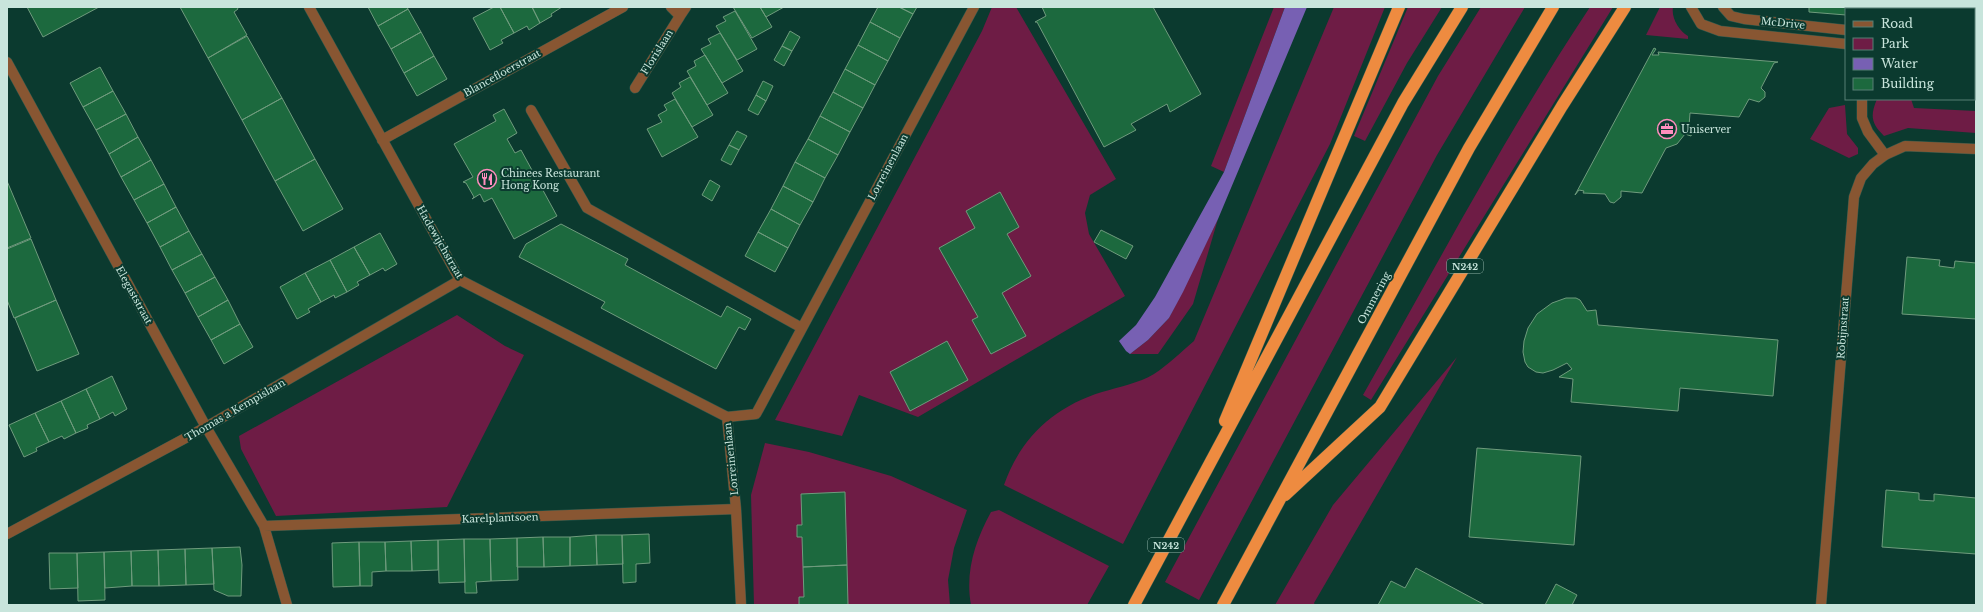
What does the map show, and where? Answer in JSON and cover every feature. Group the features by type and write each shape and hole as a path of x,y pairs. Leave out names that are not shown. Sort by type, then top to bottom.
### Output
{"highway":[{"name":"N242","path":"1198,485 1399,7"},
{"name":"N242","path":"1134,605 1404,103 1462,7"},
{"name":"Ommering","path":"1223,605 1469,148 1553,7"},
{"name":"N242","path":"1277,503 1380,407 1562,106 1625,7"}],"street":[{"name":"Hadewijchstraat","path":"309,7 460,280 726,417"},
{"name":"Blancefloerstraat","path":"382,140 623,7"},
{"path":"671,7 680,16"},
{"name":"Florislaan","path":"635,88 686,7"},
{"name":"Lorreinenlaan","path":"741,605 736,509 726,417 756,414 974,7"},
{"path":"1691,7 1702,24 1720,31 1845,44"},
{"name":"McDrive","path":"1724,7 1732,16 1744,19 1845,30"},
{"name":"Elegaststraat","path":"7,62 206,427 264,526 287,605"},
{"path":"1862,100 1862,118 1868,132 1885,155"},
{"path":"531,110 587,208 802,328"},
{"name":"Robijnstraat","path":"1821,605 1854,197 1861,178 1873,164 1885,155 1905,146 1976,149"},
{"name":"Thomas a Kempislaan","path":"7,534 206,427 460,280"},
{"name":"Karelplantsoen","path":"264,526 736,509"}],"green space":[{"path":"992,7 1016,7 1116,179 1090,195 1085,213 1089,234 1125,296 918,417 859,395 842,436 775,420 982,31"},
{"path":"1274,7 1285,7 1224,172 1211,166"},
{"path":"1334,7 1385,7 1330,144 1123,544 1004,485 1011,468 1030,438 1054,415 1085,398 1135,382 1154,374 1194,341"},
{"path":"1408,7 1442,7 1407,63 1365,141 1354,136"},
{"path":"1481,7 1525,7 1437,155 1199,600 1165,582 1438,76"},
{"path":"1590,7 1613,7 1371,400 1363,395 1501,150 1559,54"},
{"path":"1660,7 1673,7 1674,20 1682,31 1688,36 1688,39 1646,35"},
{"path":"1877,100 1911,100 1914,108 1976,111 1976,133 1908,128 1884,136 1874,123 1873,110"},
{"path":"1845,105 1847,134 1858,148 1858,154 1849,158 1810,139 1829,108"},
{"path":"1218,219 1193,304 1158,354 1130,354 1148,340 1169,318"},
{"path":"457,315 505,346 524,355 447,507 276,516 241,449 239,436"},
{"path":"1457,357 1314,603 1315,605 1275,605 1333,505"},
{"path":"765,443 809,452 891,476 967,510 954,548 948,580 950,605 754,605 751,495"},
{"path":"999,510 1109,566 1087,605 971,605 969,593 970,569 976,545 991,512"}],"water":[{"path":"1285,7 1307,7 1218,219 1169,318 1148,340 1130,354 1119,341 1136,325 1155,297 1224,172"}],"building":[{"path":"27,7 99,7 43,37"},
{"path":"180,7 237,7 238,9 234,12 247,35 208,58"},
{"path":"368,7 407,7 408,9 378,26"},
{"path":"494,7 500,7 514,33 501,40 503,43 490,50 473,18"},
{"path":"500,7 532,7 540,23 529,30 527,26 514,33"},
{"path":"532,7 562,7 551,14 552,16 540,23"},
{"path":"733,7 760,7 772,27 752,38"},
{"path":"760,7 784,7 766,17"},
{"path":"878,7 899,7 913,14 900,38 870,22"},
{"path":"899,7 917,7 913,14"},
{"path":"1042,7 1153,7 1201,94 1170,112 1167,104 1131,124 1136,130 1104,147 1037,22 1035,22 1046,16"},
{"path":"1809,7 1976,7 1976,15 1975,8 1845,8 1845,15 1809,12"},
{"path":"408,9 421,32 391,49 378,26"},
{"path":"735,11 757,49 737,60 716,26 726,21 723,17"},
{"path":"870,22 900,38 888,61 858,45"},
{"path":"790,31 800,37 792,51 782,46"},
{"path":"421,32 434,56 404,73 391,49"},
{"path":"720,33 743,71 722,83 701,49 711,44 708,39"},
{"path":"247,36 282,98 242,120 208,58"},
{"path":"858,45 888,61 875,85 845,69"},
{"path":"782,46 792,51 784,66 774,60"},
{"path":"1654,48 1656,49 1652,55 1659,55 1658,52 1778,62 1774,63 1761,88 1765,92 1765,97 1759,102 1749,99 1739,117 1690,113 1689,126 1694,128 1691,136 1685,134 1677,144 1666,148 1642,193 1621,191 1621,197 1614,203 1610,202 1605,194 1583,193 1584,191 1579,190 1575,195"},
{"path":"705,55 728,93 707,105 687,71 696,66 694,61"},
{"path":"434,56 447,79 417,96 404,73"},
{"path":"100,67 113,91 83,107 70,83"},
{"path":"845,69 875,85 863,108 833,92"},
{"path":"690,77 713,115 692,127 672,93 681,87 679,83"},
{"path":"763,81 773,86 766,101 756,95"},
{"path":"113,91 126,114 96,130 83,107"},
{"path":"833,92 863,108 850,132 820,116"},
{"path":"756,95 766,101 758,115 748,110"},
{"path":"282,98 315,159 275,181 242,120"},
{"path":"675,99 698,137 662,157 647,129 662,122 658,115 667,110 664,105"},
{"path":"504,109 517,133 507,139 515,153 521,150 557,216 514,239 492,198 484,202 480,194 472,199 474,197 466,183 463,182 473,177 454,144 496,121 493,115"},
{"path":"126,114 138,137 109,154 96,130"},
{"path":"820,116 850,132 838,155 808,139"},
{"path":"737,131 747,136 739,150 729,145"},
{"path":"138,137 151,160 121,177 109,154"},
{"path":"808,139 838,155 825,178 795,162"},
{"path":"729,145 739,150 731,165 721,160"},
{"path":"315,159 343,209 303,231 275,181"},
{"path":"151,160 164,184 134,200 121,177"},
{"path":"795,162 825,178 813,202 783,186"},
{"path":"710,180 720,186 712,201 702,195"},
{"path":"7,181 31,238 7,248"},
{"path":"164,184 176,207 147,223 134,200"},
{"path":"783,186 813,202 800,225 771,209"},
{"path":"1000,192 1019,227 1007,234 1031,276 1002,293 1026,336 991,354 972,320 978,317 939,248 975,228 966,211"},
{"path":"176,207 189,231 160,247 147,223"},
{"path":"771,209 800,225 788,248 758,232"},
{"path":"561,224 628,259 625,265 721,317 727,306 751,319 745,330 739,327 716,369 601,308 605,302 519,257 526,244"},
{"path":"1101,230 1133,246 1126,259 1094,242"},
{"path":"189,231 202,254 172,270 160,247"},
{"path":"758,232 788,248 775,272 745,256"},
{"path":"380,233 397,264 385,271 383,268 370,275 354,247"},
{"path":"31,239 56,300 14,318 7,300 7,249"},
{"path":"354,247 370,275 357,282 359,285 347,292 330,260"},
{"path":"202,254 215,277 185,293 172,270"},
{"path":"1907,257 1940,260 1939,266 1954,268 1955,261 1976,263 1976,319 1902,314"},
{"path":"330,260 347,292 335,298 334,295 321,302 305,273"},
{"path":"305,273 321,302 308,309 310,312 297,319 280,287"},
{"path":"215,277 228,300 198,317 185,293"},
{"path":"1566,298 1576,298 1580,300 1587,311 1596,310 1598,325 1778,340 1773,396 1680,388 1678,411 1571,402 1573,379 1559,377 1572,369 1567,363 1543,373 1536,372 1528,367 1525,362 1523,352 1524,341 1528,328 1537,314 1552,303"},
{"path":"56,300 79,354 37,371 15,318"},
{"path":"228,300 240,324 211,340 198,317"},
{"path":"240,324 253,347 224,364 211,340"},
{"path":"947,341 968,380 910,411 890,372"},
{"path":"112,376 127,409 115,416 113,412 100,419 86,389"},
{"path":"86,389 100,419 87,425 88,428 76,433 61,401"},
{"path":"61,401 76,433 64,439 62,436 49,442 35,413"},
{"path":"35,413 49,442 36,448 37,451 24,457 9,425"},
{"path":"1477,448 1581,456 1574,545 1469,537"},
{"path":"1886,490 1919,493 1919,500 1934,501 1934,494 1976,498 1976,554 1882,547"},
{"path":"845,492 847,565 803,567 802,537 797,537 797,525 802,525 801,494"},
{"path":"649,534 650,563 636,564 636,582 623,583 622,535"},
{"path":"596,535 622,535 623,564 597,565"},
{"path":"596,535 597,565 570,566 570,537"},
{"path":"543,537 544,567 517,567 517,538"},
{"path":"543,537 570,537 570,566 544,567"},
{"path":"517,538 518,580 491,581 490,539"},
{"path":"464,539 465,582 439,583 438,540"},
{"path":"464,539 490,539 491,581 476,582 477,593 465,593"},
{"path":"438,540 438,570 412,571 411,541"},
{"path":"411,541 412,571 386,571 385,542"},
{"path":"359,542 385,542 386,571 372,572 372,586 360,586"},
{"path":"359,542 360,586 333,587 332,543"},
{"path":"240,547 242,565 241,596 228,596 214,590 212,548"},
{"path":"212,548 214,584 186,585 185,549"},
{"path":"185,549 186,585 159,586 158,550"},
{"path":"158,550 159,586 132,586 131,551"},
{"path":"131,551 132,586 105,588 104,552"},
{"path":"104,552 105,600 78,601 77,553"},
{"path":"49,553 77,553 78,588 50,589"},
{"path":"847,565 848,605 799,605 799,597 804,597 803,567"},
{"path":"1416,568 1485,605 1378,605 1391,581 1405,588"},
{"path":"1556,584 1577,595 1572,605 1545,605"}],"place":[{"name":"Uniserver","path":"1667,129"},
{"name":"Chinees Restaurant Hong Kong","path":"487,179"}]}
